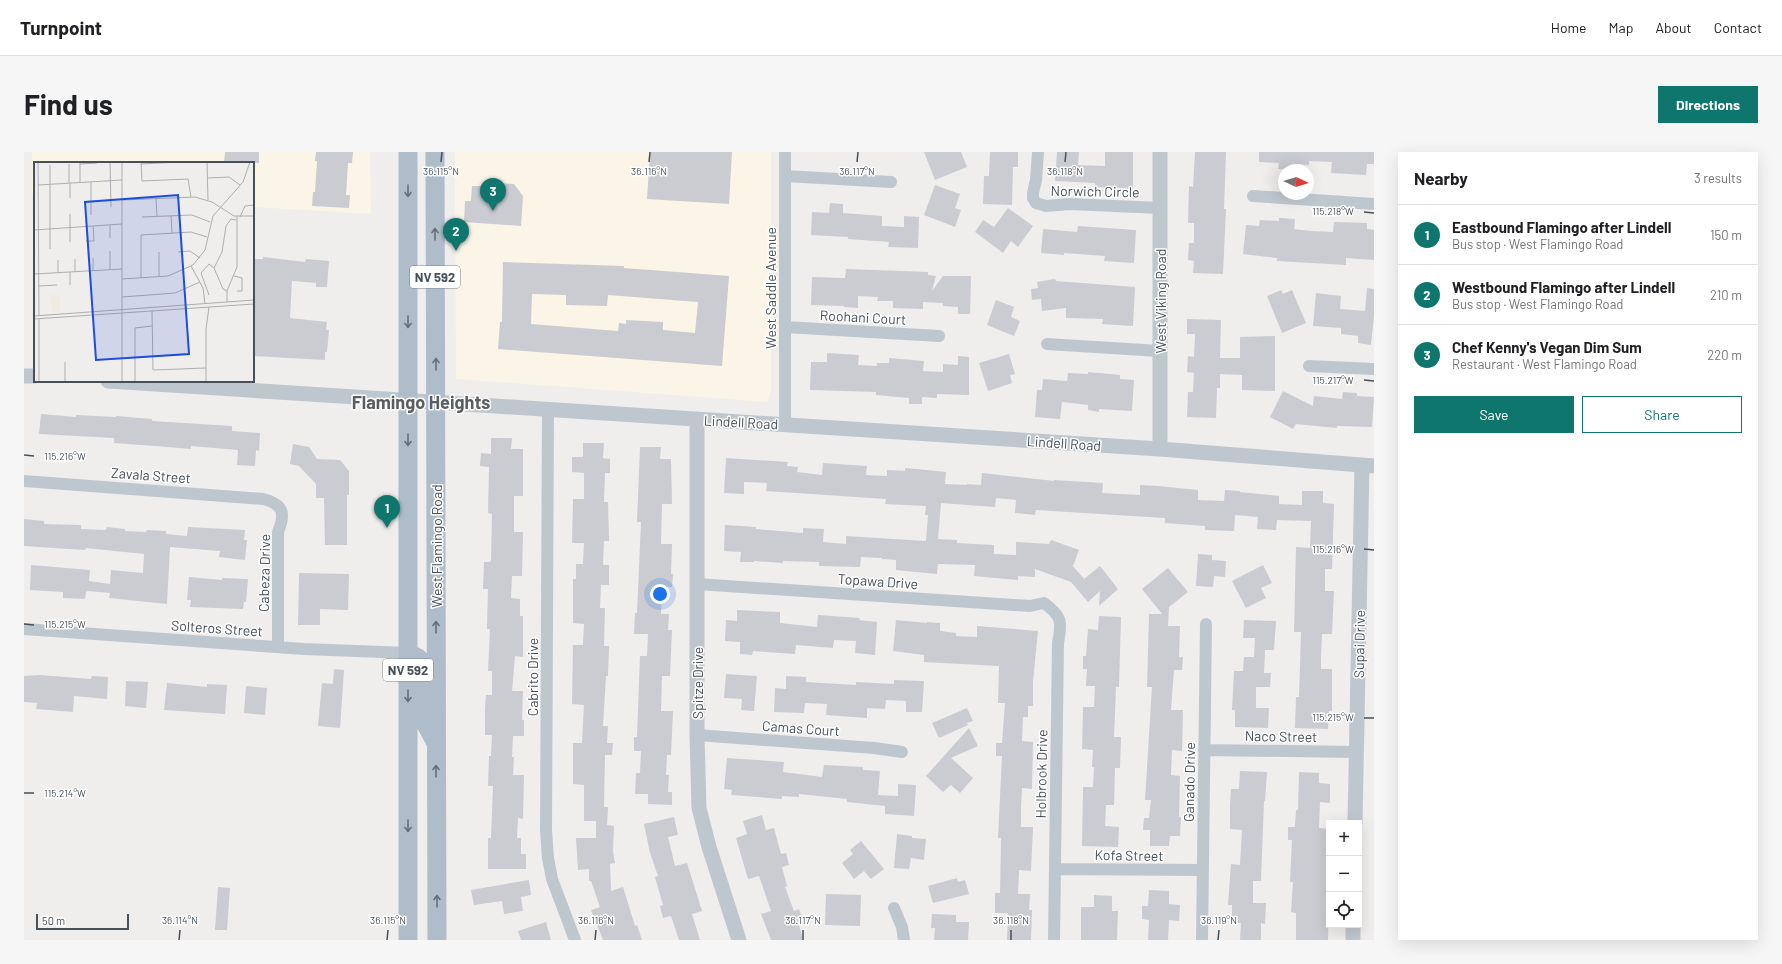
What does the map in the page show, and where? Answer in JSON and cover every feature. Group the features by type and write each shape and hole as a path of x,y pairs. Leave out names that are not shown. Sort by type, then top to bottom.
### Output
{"main road":[{"name":"West Flamingo Road","path":"408,152 408,940"},
{"name":"West Flamingo Road","path":"435,152 437,940"},
{"path":"408,580 421,614 422,639 436,651"},
{"path":"408,654 418,658 421,661 422,717 436,744"}],"street":[{"name":"West Saddle Avenue","path":"785,152 785,425"},
{"name":"Norwich Circle","path":"1038,152 1036,180 1033,192 1033,198 1036,203 1046,206 1069,204 1160,208"},
{"name":"West Viking Road","path":"1160,152 1160,449"},
{"path":"785,176 891,182"},
{"path":"1253,196 1374,204"},
{"name":"Roohani Court","path":"785,327 939,336"},
{"path":"1047,344 1160,351"},
{"path":"1309,366 1374,369"},
{"name":"Lindell Road","path":"123,382 1160,449 1368,465"},
{"name":"Cabrito Drive","path":"548,410 546,830 548,858 552,878 575,940"},
{"name":"Spitze Drive","path":"697,420 697,735 699,808 709,847 739,940"},
{"name":"Supai Drive","path":"1355,820 1368,465"},
{"name":"Zavala Street","path":"24,481 263,499 275,502"},
{"name":"Cabeza Drive","path":"275,502 280,509 283,521 278,532 278,647"},
{"name":"Topawa Drive","path":"697,584 1030,606 1044,603 1055,611"},
{"name":"Holbrook Drive","path":"1054,940 1058,643 1062,623 1055,611"},
{"name":"Ganado Drive","path":"1202,940 1206,624"},
{"name":"Solteros Street","path":"24,629 278,647 408,654"},
{"name":"Camas Court","path":"697,735 874,748 902,752"},
{"name":"Naco Street","path":"1204,750 1357,752"},
{"name":"Kofa Street","path":"1055,869 1203,870"},
{"path":"894,908 902,927 904,940"},
{"path":"1353,928 1353,940"}],"shaded area":[{"path":"32,152 370,152 371,214 254,207 254,162 34,162 34,194 32,194"},
{"path":"455,152 771,152 771,391 767,402 456,379"}],"building":[{"path":"225,152 259,152 259,163 224,162"},
{"path":"316,152 353,152 352,163 348,163 346,195 350,195 349,208 312,206 313,192 315,192 317,161 315,161"},
{"path":"650,152 732,152 729,204 647,199"},
{"path":"924,152 961,152 967,167 935,180"},
{"path":"990,152 1018,152 1018,167 1013,167 1012,205 983,204 984,176 989,176"},
{"path":"1057,152 1079,152 1078,165 1105,166 1105,152 1133,152 1133,189 1095,187 1095,183 1055,181"},
{"path":"1195,152 1226,152 1224,209 1226,209 1223,274 1193,273 1194,261 1188,260 1189,243 1194,243 1194,223 1188,223 1189,186 1193,187"},
{"path":"1259,152 1374,152 1374,164 1367,164 1366,175 1331,173 1332,162 1309,161 1309,164 1279,164 1259,162"},
{"path":"485,182 514,184 523,196 521,226 464,222 465,201 471,201 472,186 484,186"},
{"path":"935,185 960,194 955,208 961,210 955,227 924,215"},
{"path":"830,203 843,204 843,213 882,216 882,226 904,227 904,216 919,217 918,248 888,247 889,242 848,239 848,237 811,235 812,212 829,213"},
{"path":"1008,208 1033,226 1018,247 1011,241 1003,253 975,232 983,220 994,227"},
{"path":"1279,218 1295,219 1294,229 1310,231 1333,232 1334,222 1367,223 1367,229 1374,230 1374,260 1346,258 1346,265 1277,261 1277,258 1243,254 1246,225 1259,226 1260,220 1279,221"},
{"path":"1078,226 1136,230 1134,263 1104,261 1105,256 1041,253 1043,229 1077,232"},
{"path":"263,257 305,262 306,259 329,261 327,287 316,287 316,283 292,281 290,318 327,322 326,330 329,330 325,360 254,356 254,262 255,259 263,259"},
{"path":"503,262 624,266 624,268 729,276 722,366 498,349 500,322 502,322","holes":["532,294 566,295 566,305 607,306 608,295 698,302 695,333 663,330 663,322 626,320 626,324 619,323 618,331 531,324"]},
{"path":"846,269 928,272 928,275 936,276 932,291 943,276 971,276 970,314 958,314 958,307 943,306 943,303 923,302 923,309 893,308 893,301 877,301 878,297 858,296 858,308 811,305 812,277 845,278"},
{"path":"1055,279 1056,281 1135,287 1133,326 1102,324 1103,319 1066,318 1066,308 1042,311 1041,299 1032,300 1031,289 1038,288 1037,282"},
{"path":"1367,288 1374,289 1374,316 1371,345 1358,343 1358,336 1341,334 1341,328 1313,326 1316,293 1341,296 1340,309 1365,311"},
{"path":"1281,290 1283,294 1292,290 1306,323 1282,333 1267,296"},
{"path":"996,300 1014,307 1011,317 1020,321 1014,336 987,325"},
{"path":"1187,319 1221,320 1220,358 1240,358 1240,337 1275,336 1275,391 1242,390 1242,375 1220,374 1220,388 1217,388 1216,418 1187,417 1188,392 1193,392 1194,373 1187,372 1188,356 1194,357 1195,334 1187,334"},
{"path":"827,353 859,355 858,365 877,366 877,363 889,363 889,358 924,361 923,371 943,372 943,364 958,365 958,356 969,357 969,395 937,394 937,398 922,397 922,404 909,404 909,398 876,395 876,392 810,390 811,362 827,362"},
{"path":"1009,354 1015,374 1010,375 1012,383 988,391 979,363"},
{"path":"1088,372 1120,375 1120,379 1134,380 1132,411 1099,409 1099,412 1088,410 1088,405 1062,402 1060,419 1035,417 1037,390 1042,390 1043,379 1067,381 1068,373 1088,374"},
{"path":"1283,391 1313,406 1314,396 1342,399 1343,392 1357,393 1357,396 1374,397 1372,427 1337,426 1337,428 1296,424 1293,429 1270,417"},
{"path":"41,414 76,417 76,415 116,416 152,419 152,421 232,426 232,431 260,433 259,451 256,450 255,466 237,465 238,450 191,446 191,449 114,443 114,438 39,434"},
{"path":"491,438 512,438 511,449 523,449 523,496 514,496 514,532 523,532 522,576 512,576 511,598 520,599 520,616 523,616 523,657 515,656 512,691 523,691 522,720 524,720 524,736 513,736 512,757 514,757 513,775 524,775 523,819 518,818 517,838 521,838 521,854 526,854 526,869 488,869 488,838 491,838 493,786 488,786 489,756 491,756 492,735 485,735 485,708 486,695 492,695 492,671 488,671 490,629 487,629 488,589 483,589 484,562 490,562 491,560 492,514 488,513 489,467 480,466 481,453 491,454"},
{"path":"583,443 604,443 603,458 610,459 610,473 605,473 604,502 608,502 609,541 604,541 603,565 609,565 609,585 601,585 600,608 605,608 604,646 609,646 608,676 606,676 603,726 608,726 607,743 613,743 612,755 605,755 604,807 608,807 607,825 614,826 613,851 615,863 610,864 611,891 623,887 635,926 637,925 642,940 603,940 591,910 600,907 591,881 589,881 589,869 578,870 576,838 596,838 596,821 584,821 584,785 573,784 573,743 582,743 584,705 572,704 573,645 583,645 584,624 573,623 573,579 576,579 576,564 583,564 584,543 572,543 573,499 584,499 584,473 572,472 572,457 583,457"},
{"path":"293,444 309,447 317,459 340,460 349,471 349,495 347,495 347,545 325,545 324,498 316,498 316,484 299,466 290,464"},
{"path":"640,447 661,447 660,459 671,459 672,504 662,504 661,544 672,544 671,574 673,574 672,587 662,587 661,614 669,614 668,630 672,630 670,676 662,676 661,711 673,711 671,755 667,755 666,775 669,775 668,792 672,792 672,805 648,804 648,794 635,794 636,773 640,773 641,751 634,751 634,737 637,737 640,656 647,656 648,634 634,634 635,613 637,613 641,522 637,522"},
{"path":"726,458 788,462 787,466 798,467 797,472 822,475 823,463 867,466 866,475 887,476 887,470 905,471 905,468 946,472 945,484 981,485 982,473 1054,481 1103,483 1102,493 1140,495 1140,485 1158,486 1198,490 1198,500 1224,501 1225,490 1279,496 1279,504 1302,505 1302,491 1323,491 1323,503 1334,504 1332,569 1325,569 1325,591 1334,591 1332,634 1322,634 1321,658 1321,669 1332,669 1332,711 1329,711 1328,729 1295,728 1296,697 1299,697 1301,632 1294,632 1296,547 1310,548 1311,521 1277,520 1276,530 1257,529 1258,517 1235,515 1234,531 1205,530 1205,526 1165,523 1165,518 1036,510 1035,515 1015,513 1016,500 996,498 995,507 941,503 938,539 957,540 957,543 994,545 994,554 1016,555 1016,542 1049,544 1051,540 1079,550 1073,566 1084,579 1100,566 1118,589 1099,606 1100,591 1088,602 1071,582 1035,569 1035,577 1018,576 1018,580 974,576 975,565 938,564 937,574 896,570 896,560 882,558 861,557 860,567 819,566 819,562 740,562 741,552 724,551 725,525 803,533 803,528 824,529 823,542 846,544 846,536 926,541 928,515 925,515 926,506 885,504 886,499 766,491 767,483 744,482 744,494 724,493"},
{"path":"24,519 44,521 44,524 81,525 81,529 106,530 107,527 125,529 125,531 166,531 166,534 187,536 188,527 245,530 244,540 247,540 245,560 219,557 220,551 170,547 167,604 109,598 110,593 88,591 86,592 85,599 63,598 63,592 30,590 31,565 90,570 89,581 110,584 111,570 143,573 144,554 86,548 85,550 24,546"},
{"path":"1198,554 1212,555 1212,560 1226,561 1225,577 1214,576 1213,587 1196,586"},
{"path":"1263,565 1272,583 1261,588 1266,598 1246,608 1232,581"},
{"path":"1168,568 1188,592 1169,607 1168,626 1180,626 1179,657 1183,657 1182,670 1174,670 1171,710 1183,710 1182,751 1172,750 1171,775 1180,776 1180,836 1170,836 1169,846 1150,846 1150,830 1143,830 1144,818 1149,818 1151,800 1145,800 1152,687 1147,687 1149,614 1162,614 1142,589"},
{"path":"299,573 349,574 348,610 320,609 320,625 298,625"},
{"path":"189,577 222,580 222,578 248,579 246,602 244,602 243,609 190,607 191,600 187,600"},
{"path":"737,610 780,612 780,623 817,627 818,615 860,618 859,620 877,622 875,655 855,653 856,641 834,640 833,648 796,645 795,654 753,651 752,655 740,654 740,642 725,641 726,620 737,621"},
{"path":"1099,616 1121,617 1119,687 1116,687 1114,737 1121,737 1120,768 1115,768 1114,805 1106,805 1105,826 1119,827 1118,847 1082,846 1083,787 1093,787 1094,767 1092,767 1093,750 1082,749 1083,707 1094,707 1095,686 1086,686 1087,669 1083,669 1083,656 1086,656 1088,629 1098,630"},
{"path":"896,620 940,623 940,631 956,633 956,636 977,637 977,626 1038,631 1033,682 1033,706 1028,706 1028,717 1023,717 1022,741 1033,742 1032,789 1022,788 1021,808 1021,827 1033,827 1031,871 1019,870 1018,894 1030,894 1029,910 1032,910 1031,940 1007,940 1008,913 995,913 995,893 1000,893 1001,838 998,838 1002,756 996,756 996,743 1002,743 1005,703 998,703 999,666 924,662 924,655 893,651"},
{"path":"1244,620 1276,621 1274,650 1265,650 1264,673 1271,673 1270,687 1256,687 1256,708 1269,708 1268,728 1235,727 1235,710 1232,710 1234,671 1243,671 1244,657 1254,657 1255,638 1243,638"},
{"path":"334,669 344,670 340,728 318,726 322,683 333,684"},
{"path":"726,674 757,676 754,711 741,710 742,699 724,698"},
{"path":"39,675 91,679 92,676 108,677 107,699 74,696 73,712 36,709 37,703 24,702 24,676"},
{"path":"786,676 806,677 806,682 856,685 856,682 894,684 894,680 924,681 922,712 906,712 906,701 886,700 885,709 867,708 867,718 826,715 827,704 805,703 804,713 774,712 775,688 786,689"},
{"path":"126,681 148,682 146,708 125,706"},
{"path":"167,683 207,687 207,684 227,685 225,714 164,710"},
{"path":"246,686 267,688 265,715 244,713"},
{"path":"967,708 973,721 967,723 968,725 939,738 932,723"},
{"path":"969,728 978,746 951,758 973,778 960,793 951,785 943,792 926,776"},
{"path":"727,758 784,762 783,772 822,777 824,765 863,767 863,770 880,771 878,795 898,796 898,784 916,785 914,816 885,814 885,806 847,802 847,799 799,794 799,797 782,796 782,799 731,795 732,790 724,789"},
{"path":"1240,771 1267,772 1264,801 1261,881 1253,881 1253,903 1266,903 1265,924 1261,923 1261,940 1240,940 1241,923 1232,923 1232,905 1228,905 1231,864 1240,865 1242,830 1230,829 1230,804 1231,789 1239,789"},
{"path":"1299,772 1319,773 1319,783 1330,784 1330,803 1320,802 1319,828 1326,829 1326,928 1328,928 1328,940 1296,940 1296,913 1291,912 1293,882 1290,882 1292,840 1288,840 1288,827 1295,827 1296,810 1298,810"},
{"path":"762,815 766,830 774,828 781,854 786,853 789,865 782,867 787,886 785,887 794,911 799,909 803,920 798,921 803,940 771,940 761,914 771,911 759,876 748,879 736,838 747,834 743,821"},
{"path":"674,817 678,835 668,837 675,866 687,863 702,911 692,914 700,940 679,940 671,916 663,918 660,906 663,905 655,877 658,876 650,853 644,824"},
{"path":"897,834 912,836 912,838 926,839 924,860 911,858 909,869 894,868"},
{"path":"861,841 884,869 871,879 864,871 854,879 842,863 853,854 850,850"},
{"path":"957,878 958,882 965,880 969,894 933,903 928,886"},
{"path":"529,880 531,895 521,897 523,911 504,914 502,901 474,905 471,890"},
{"path":"218,887 230,888 227,930 215,930"},
{"path":"1149,890 1169,891 1169,904 1180,905 1179,921 1169,920 1168,940 1148,940 1149,920 1142,919 1142,906 1148,906"},
{"path":"826,894 861,895 860,926 825,925"},
{"path":"1094,895 1112,896 1112,911 1118,911 1117,940 1081,940 1081,907 1094,907"},
{"path":"932,914 956,915 956,922 969,922 968,940 934,940 935,928 931,928"},
{"path":"546,922 551,940 521,940 518,931"}],"place":[{"name":"Chef Kenny's Vegan Dim Sum","path":"493,211"},
{"name":"Westbound Flamingo after Lindell","path":"456,251"},
{"name":"Eastbound Flamingo after Lindell","path":"387,528"}],"district":[{"name":"Flamingo Heights","path":"421,402"}]}
